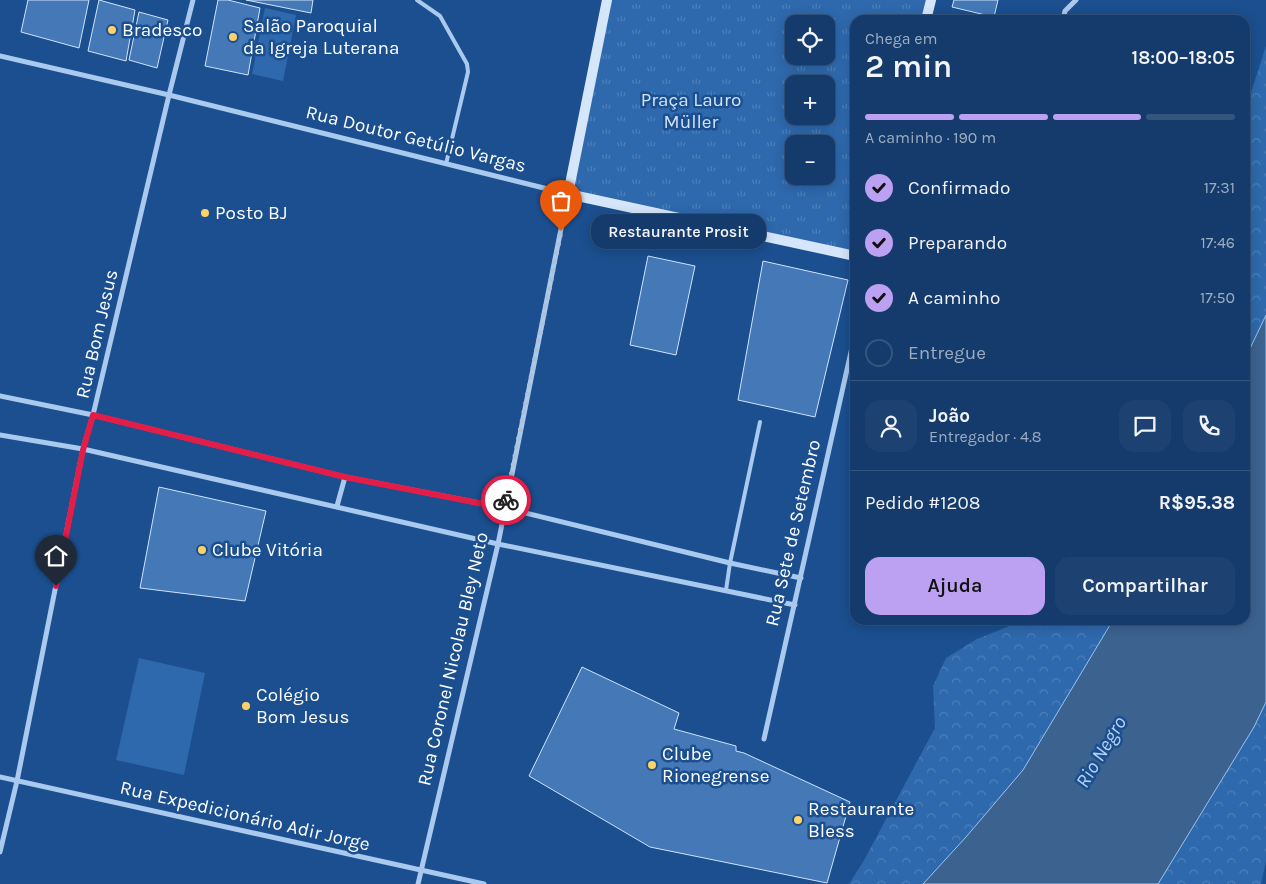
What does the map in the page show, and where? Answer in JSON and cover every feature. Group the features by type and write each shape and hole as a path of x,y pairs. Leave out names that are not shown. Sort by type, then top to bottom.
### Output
{"main road":[{"name":"Rua Coronel Nicolau Bley Neto","path":"568,194 607,0"},
{"path":"927,15 931,0"},
{"name":"Rua Doutor Getúlio Vargas","path":"568,194 850,255"}],"street":[{"name":"Rua Bom Jesus","path":"0,852 17,780 83,450 193,0"},
{"path":"1064,15 1065,11 1076,0"},
{"name":"Rua Doutor Getúlio Vargas","path":"0,56 169,95 568,194"},
{"name":"Rua Coronel Nicolau Bley Neto","path":"418,884 498,544 568,194"},
{"name":"Rua Sete de Setembro","path":"764,739 850,357"},
{"path":"0,396 93,415 345,477 504,508 730,563 801,578"},
{"path":"0,435 83,450 498,544 795,605"},
{"path":"337,506 345,477"},
{"name":"Rua Expedicionário Adir Jorge","path":"0,777 484,884"}],"lane":[{"path":"417,0 440,16 467,64 468,72 446,164"},
{"path":"726,590 760,422"}],"green space":[{"name":"Praça Lauro Müller","path":"610,0 929,0 925,15 850,15 850,251 567,190"},
{"path":"265,8 296,15 283,81 252,74"},
{"path":"1266,46 1266,315 1250,349 1250,96"},
{"path":"1010,625 1110,625 1023,770 923,884 849,884 863,862 935,728 933,686 946,658 977,639"},
{"path":"139,658 205,673 184,775 116,760"},
{"path":"1266,702 1266,861 1261,884 1158,884 1254,727"}],"water":[{"name":"Rio Negro","path":"1266,315 1266,702 1254,727 1158,884 923,884 1023,770 1110,625 1250,625 1250,349"}],"building":[{"path":"28,0 89,0 79,48 21,32"},
{"name":"Bradesco","path":"99,0 135,10 126,61 88,51"},
{"name":"Salão Paroquial da Igreja Luterana","path":"218,0 228,0 260,8 248,75 205,66"},
{"path":"246,0 313,0 311,13"},
{"path":"954,0 998,0 994,15 986,15 952,7"},
{"path":"139,12 168,20 157,68 129,60"},
{"path":"648,256 695,266 676,355 630,345"},
{"path":"763,261 848,280 815,417 738,400"},
{"name":"Clube Vitória","path":"159,487 266,511 245,601 140,588"},
{"name":"Clube Rionegrense","path":"582,667 679,713 674,729 736,746 736,751 850,802 827,883 650,847 529,776"}],"way so far":[{"path":"506,500 561,231"}],"place":[{"name":"Bradesco","path":"112,30"},
{"name":"Salão Paroquial da Igreja Luterana","path":"233,37"},
{"name":"Posto BJ","path":"205,213"},
{"name":"Restaurante Prosit","path":"561,231"},
{"name":"Clube Vitória","path":"202,550"},
{"name":"Colégio Bom Jesus","path":"246,706"},
{"name":"Clube Rionegrense","path":"652,765"},
{"name":"Restaurante Bless","path":"798,820"}],"route":[{"path":"56,586 83,450 93,415 345,477 504,508 506,500"}]}
